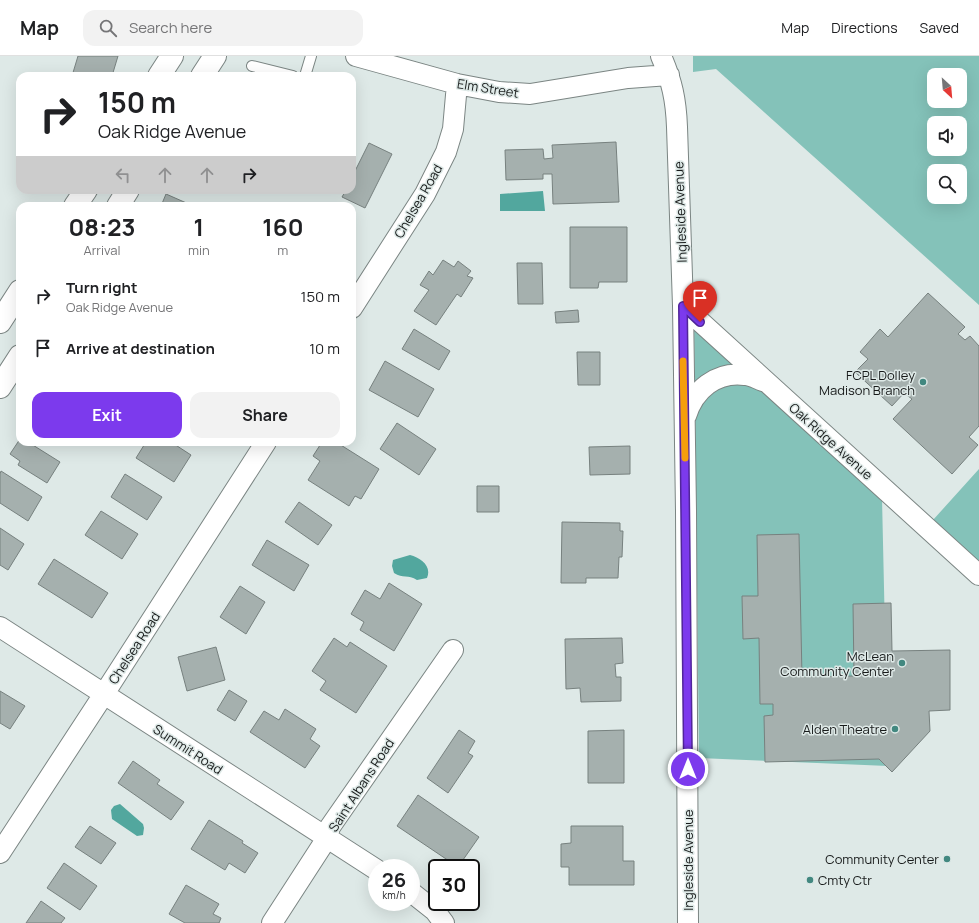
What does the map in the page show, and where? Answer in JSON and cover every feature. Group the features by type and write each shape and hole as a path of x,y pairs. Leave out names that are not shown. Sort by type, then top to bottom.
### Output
{"main road":[{"path":"162,72 172,56"},
{"path":"205,72 215,56"},
{"path":"0,322 16,298"},
{"path":"0,387 16,362"}],"street":[{"name":"Elm Street","path":"356,56 456,84 499,92 530,94 628,78 669,75"},
{"name":"Ingleside Avenue","path":"661,56 669,75 676,101 678,126 683,306 688,923"},
{"name":"Chelsea Road","path":"356,302 425,194 446,152 453,129 456,84"},
{"name":"Oak Ridge Avenue","path":"683,306 979,575"},
{"path":"684,422 689,406 698,393 707,384 718,378 733,374 746,375 766,382"},
{"name":"Chelsea Road","path":"0,853 263,446"},
{"name":"Summit Road","path":"0,627 368,864"},
{"name":"Saint Albans Road","path":"272,923 327,838 330,826 453,650"},
{"path":"420,899 435,911 444,923"}],"lane":[{"path":"306,72 311,56"},
{"path":"252,66 277,72"}],"green space":[{"path":"693,56 979,56 979,305 716,69 693,72"},
{"path":"694,317 882,498 888,766 699,758"},
{"path":"979,469 979,565 933,520"}],"water":[{"path":"543,191 545,211 500,211 500,194"},
{"path":"410,555 422,560 427,566 427,578 417,580 394,573 392,566 393,560"},
{"path":"120,804 143,824 143,835 137,836 112,819 111,810 114,806"}],"building":[{"path":"78,56 118,56 113,72 73,72"},
{"path":"616,142 619,202 553,204 552,174 543,174 543,179 506,180 505,150 543,149 544,159 553,158 552,145"},
{"path":"369,143 392,154 365,208 356,204 356,202 342,197 344,194 356,194 356,169"},
{"path":"166,194 184,202 163,202"},
{"path":"570,227 627,227 627,282 599,282 598,288 570,288"},
{"path":"443,260 454,267 458,261 471,271 467,276 473,278 461,297 457,294 436,325 414,311 429,290 420,285 429,271 433,275"},
{"path":"517,263 542,263 543,304 518,304"},
{"name":"FCPL Dolley Madison Branch","path":"928,293 965,327 958,334 965,340 970,336 979,346 979,426 969,437 978,445 952,474 893,419 912,399 904,393 892,406 855,372 868,359 860,352 880,329 888,337"},
{"path":"578,310 579,322 556,323 555,312"},
{"path":"414,329 450,351 439,370 402,349"},
{"path":"577,352 600,352 600,385 578,385"},
{"path":"385,361 434,389 418,417 369,390"},
{"path":"397,423 436,449 419,475 380,449"},
{"path":"16,445 34,446 60,462 47,483 18,465 20,461 10,454"},
{"path":"144,446 177,446 191,455 174,482 136,458"},
{"path":"319,446 342,446 379,469 361,499 355,496 349,506 308,480 320,461 313,456"},
{"path":"630,446 630,474 590,475 589,447"},
{"path":"1,471 42,497 28,521 0,503"},
{"path":"125,474 162,497 147,520 111,497"},
{"path":"477,486 499,486 499,512 477,512"},
{"path":"299,502 332,525 318,545 285,522"},
{"path":"101,511 138,534 122,559 85,535"},
{"path":"562,522 620,523 620,531 623,531 622,557 619,557 618,578 586,578 586,583 561,583"},
{"path":"0,528 24,544 8,570 0,565"},
{"name":"McLean Community Center","path":"799,534 802,677 854,676 853,604 891,603 892,651 950,650 950,710 929,711 930,731 892,772 879,759 765,762 764,716 773,715 773,704 760,704 759,638 743,639 742,596 758,596 757,535"},
{"path":"267,540 309,565 294,591 252,565"},
{"path":"54,559 108,593 92,618 38,584"},
{"path":"389,583 422,604 394,651 360,630 364,622 351,614 365,590 380,599"},
{"path":"240,586 265,602 246,634 220,617"},
{"path":"334,638 347,647 350,642 387,666 356,713 320,690 326,681 312,671"},
{"path":"622,638 623,663 615,664 616,677 621,677 621,701 581,702 580,688 566,689 565,639"},
{"path":"216,647 225,680 187,691 178,657"},
{"path":"229,690 247,701 235,721 217,710"},
{"path":"0,691 25,706 10,729 0,723"},
{"path":"285,709 316,729 310,739 320,746 305,768 250,732 264,711 279,720"},
{"path":"459,730 475,741 468,753 473,756 448,793 427,778"},
{"path":"624,730 624,783 588,783 588,731"},
{"path":"133,761 160,780 157,784 184,802 171,820 118,783"},
{"path":"418,795 479,837 464,859 446,859 397,826"},
{"path":"209,820 243,841 242,843 258,853 245,873 229,863 225,870 191,849"},
{"path":"90,826 116,843 101,864 75,847"},
{"path":"571,826 623,826 623,861 634,861 634,885 569,885 569,867 561,867 561,844 571,843"},
{"path":"64,863 97,886 80,910 47,888"},
{"path":"186,885 219,904 213,914 221,918 219,923 185,923 169,914"},
{"path":"41,901 65,918 61,923 26,923"}],"slow traffic":[{"path":"683,361 685,458"}],"place":[{"name":"FCPL Dolley Madison Branch","path":"923,382"},
{"name":"McLean Community Center","path":"902,663"},
{"name":"Alden Theatre","path":"895,729"},
{"name":"Community Center","path":"947,859"},
{"name":"Cmty Ctr","path":"810,880"}],"route":[{"path":"688,769 683,306 700,322"}]}
